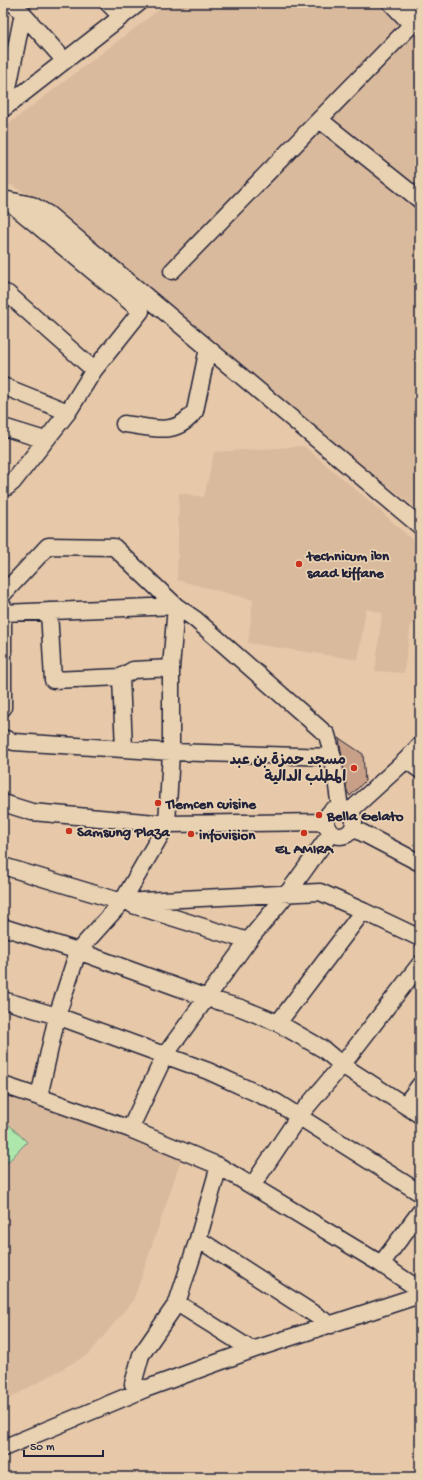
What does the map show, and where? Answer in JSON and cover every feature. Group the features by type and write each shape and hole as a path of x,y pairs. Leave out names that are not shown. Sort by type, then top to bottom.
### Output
{"street":[{"path":"108,3 121,16"},
{"path":"3,108 139,3"},
{"path":"391,3 417,19"},
{"path":"409,3 417,19"},
{"path":"18,8 65,61"},
{"path":"3,108 18,8"},
{"path":"172,271 417,19"},
{"path":"320,120 420,200"},
{"path":"4,199 32,205 48,214 420,526"},
{"path":"3,488 7,487 13,482 68,412 94,370 141,311 4,199"},
{"path":"3,292 8,294 94,370"},
{"path":"124,424 166,429 175,428 189,419 195,411 208,348"},
{"path":"3,386 68,412"},
{"path":"3,427 46,440"},
{"path":"3,594 48,546 114,547 176,606 195,619 327,735 345,809 354,819 353,828 347,835 339,837 328,828 167,824 32,812 3,803"},
{"path":"3,708 3,610 49,611 176,606"},
{"path":"39,1097 57,1016 78,951 122,902 167,824 170,752 170,668 176,606"},
{"path":"49,611 53,680 121,677 132,670 170,668"},
{"path":"121,677 124,750"},
{"path":"3,738 14,742 124,750 333,757"},
{"path":"130,1129 165,1055 248,941 287,894 328,828 328,814 335,808 345,809 406,760 420,745"},
{"path":"406,760 420,770"},
{"path":"353,828 420,863"},
{"path":"3,866 248,941"},
{"path":"122,902 320,892 420,938"},
{"path":"278,1023 363,911"},
{"path":"3,927 78,951 207,998 241,1008 278,1023 323,1049 342,1065 420,1115"},
{"path":"252,1186 299,1116 342,1065 420,964"},
{"path":"3,1000 57,1016 208,1070 276,1102 420,1193"},
{"path":"405,1105 420,1085"},
{"path":"3,1086 130,1129 219,1166 381,1264 420,1290"},
{"path":"145,1388 133,1384 141,1355 177,1302 198,1239 219,1166"},
{"path":"381,1264 420,1212"},
{"path":"198,1239 331,1325"},
{"path":"3,1448 145,1388 252,1350 420,1295"},
{"path":"177,1302 252,1350"}],"shaded area":[{"path":"168,3 420,3 420,511 268,391 63,216 11,185 3,187 3,128"},
{"name":"technicum ibn saad kiffane","path":"304,446 373,504 420,547 420,626 411,623 404,673 375,671 382,613 366,609 358,660 248,643 253,600 177,580 179,493 204,497 214,452"},
{"path":"3,1090 37,1099 182,1157 134,1299 89,1354 3,1402"}],"green space":[{"path":"3,1119 27,1142 3,1167"}],"building":[{"name":"مسجد حمزة بن عبد المطلب الدالية","path":"339,738 363,754 365,781 350,796 347,791"}],"place":[{"name":"technicum ibn saad kiffane","path":"299,564"},
{"name":"مسجد حمزة بن عبد المطلب الدالية","path":"354,768"},
{"name":"Tlemcen cuisine","path":"158,803"},
{"name":"Bella Gelato","path":"319,815"},
{"name":"Samsung Plaza","path":"69,831"},
{"name":"EL AMIRA","path":"304,833"},
{"name":"infovision","path":"191,834"}]}
